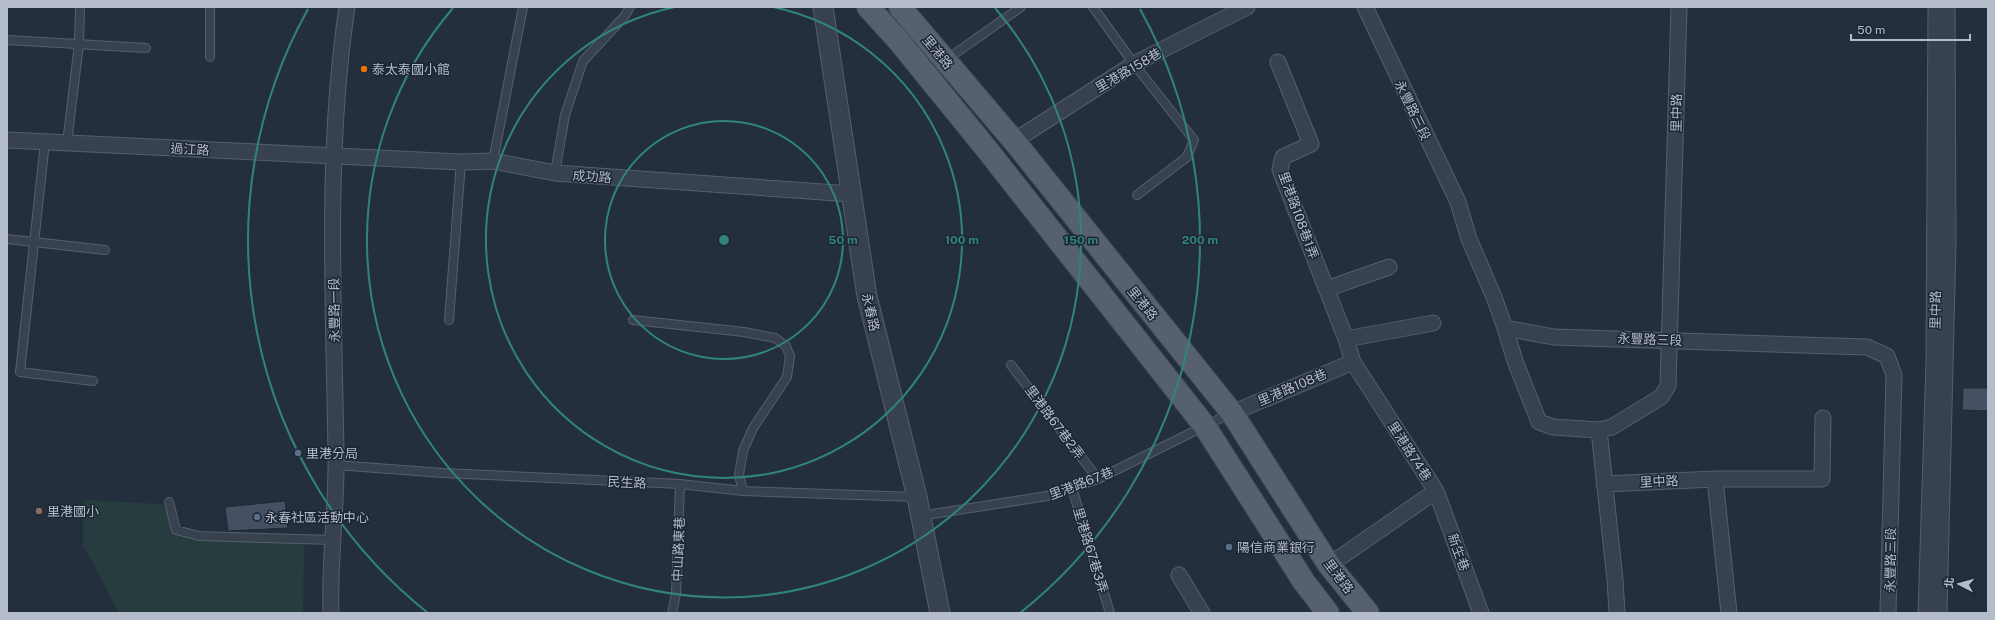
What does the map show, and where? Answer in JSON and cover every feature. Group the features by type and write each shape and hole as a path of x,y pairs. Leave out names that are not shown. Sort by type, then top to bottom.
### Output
{"main road":[{"name":"里港路","path":"868,7 898,40 980,141 1204,425 1304,582 1328,613"},
{"name":"里港路","path":"900,7 1014,141 1232,413 1329,565 1368,613"}],"street":[{"name":"永豐路一段","path":"331,613 336,465 333,264 334,156 342,40 347,7"},
{"name":"永春路","path":"823,7 867,296 917,497 940,613"},
{"name":"里港路158巷","path":"1014,141 1134,64 1247,7"},
{"name":"永豐路三段","path":"1365,7 1458,202 1469,239 1494,297 1505,328 1554,337 1867,347 1887,356 1894,375 1888,613"},
{"name":"里中路","path":"1600,430 1612,428 1661,397 1668,386 1679,7"},
{"name":"里中路","path":"1926,613 1934,362 1936,7"},
{"name":"里中路","path":"1939,613 1947,251 1947,7"},
{"name":"里港路108巷1弄","path":"1278,62 1311,144 1283,157 1280,170 1346,339 1353,362"},
{"name":"過江路","path":"7,140 334,156"},
{"name":"成功路","path":"334,156 461,162 493,161 555,173 851,194"},
{"path":"1326,289 1389,267"},
{"path":"1346,339 1433,323"},
{"path":"1505,328 1515,361 1539,422 1553,427 1600,430 1617,613"},
{"name":"里港路108巷","path":"1232,413 1353,362"},
{"name":"里港路74巷","path":"1329,565 1436,491 1353,362"},
{"name":"里中路","path":"1604,484 1715,479 1822,479 1823,418"},
{"path":"1715,479 1729,613"},
{"name":"新生巷","path":"1436,491 1481,613"},
{"path":"1179,575 1202,613"}],"lane":[{"path":"67,144 80,44 80,7"},
{"path":"210,7 210,57"},
{"path":"493,161 523,7"},
{"path":"555,173 565,115 583,61 624,17 630,7"},
{"path":"945,60 1021,7"},
{"path":"1093,7 1134,64 1194,140 1187,157 1137,195"},
{"path":"7,40 146,48"},
{"path":"45,142 20,372 93,381"},
{"path":"449,320 461,162"},
{"path":"7,239 105,250"},
{"path":"633,320 744,332 775,338 786,346 790,356 787,378 754,428 744,450 739,475 743,491"},
{"name":"里港路67巷2弄","path":"1012,365 1098,479"},
{"name":"里港路67巷","path":"920,516 1047,496 1072,488 1098,479 1204,425 1232,413"},
{"name":"民生路","path":"336,465 443,473 680,484 743,491 917,497"},
{"name":"中山路東巷","path":"672,613 676,594 680,484"},
{"name":"里港路67巷3弄","path":"1072,488 1110,613"},
{"path":"169,502 176,530 199,536 334,540"}],"green space":[{"path":"84,500 162,504 186,535 304,544 303,613 119,613 83,545"}],"building":[{"path":"1963,388 1988,388 1988,411 1962,410"},
{"name":"永春社區活動中心","path":"285,501 288,528 228,531 225,507"}],"place":[{"name":"泰太泰國小館","path":"364,69"},
{"name":"里港分局","path":"298,453"},
{"name":"里港國小","path":"39,511"},
{"name":"永春社區活動中心","path":"257,517"},
{"name":"陽信商業銀行","path":"1229,547"}]}
